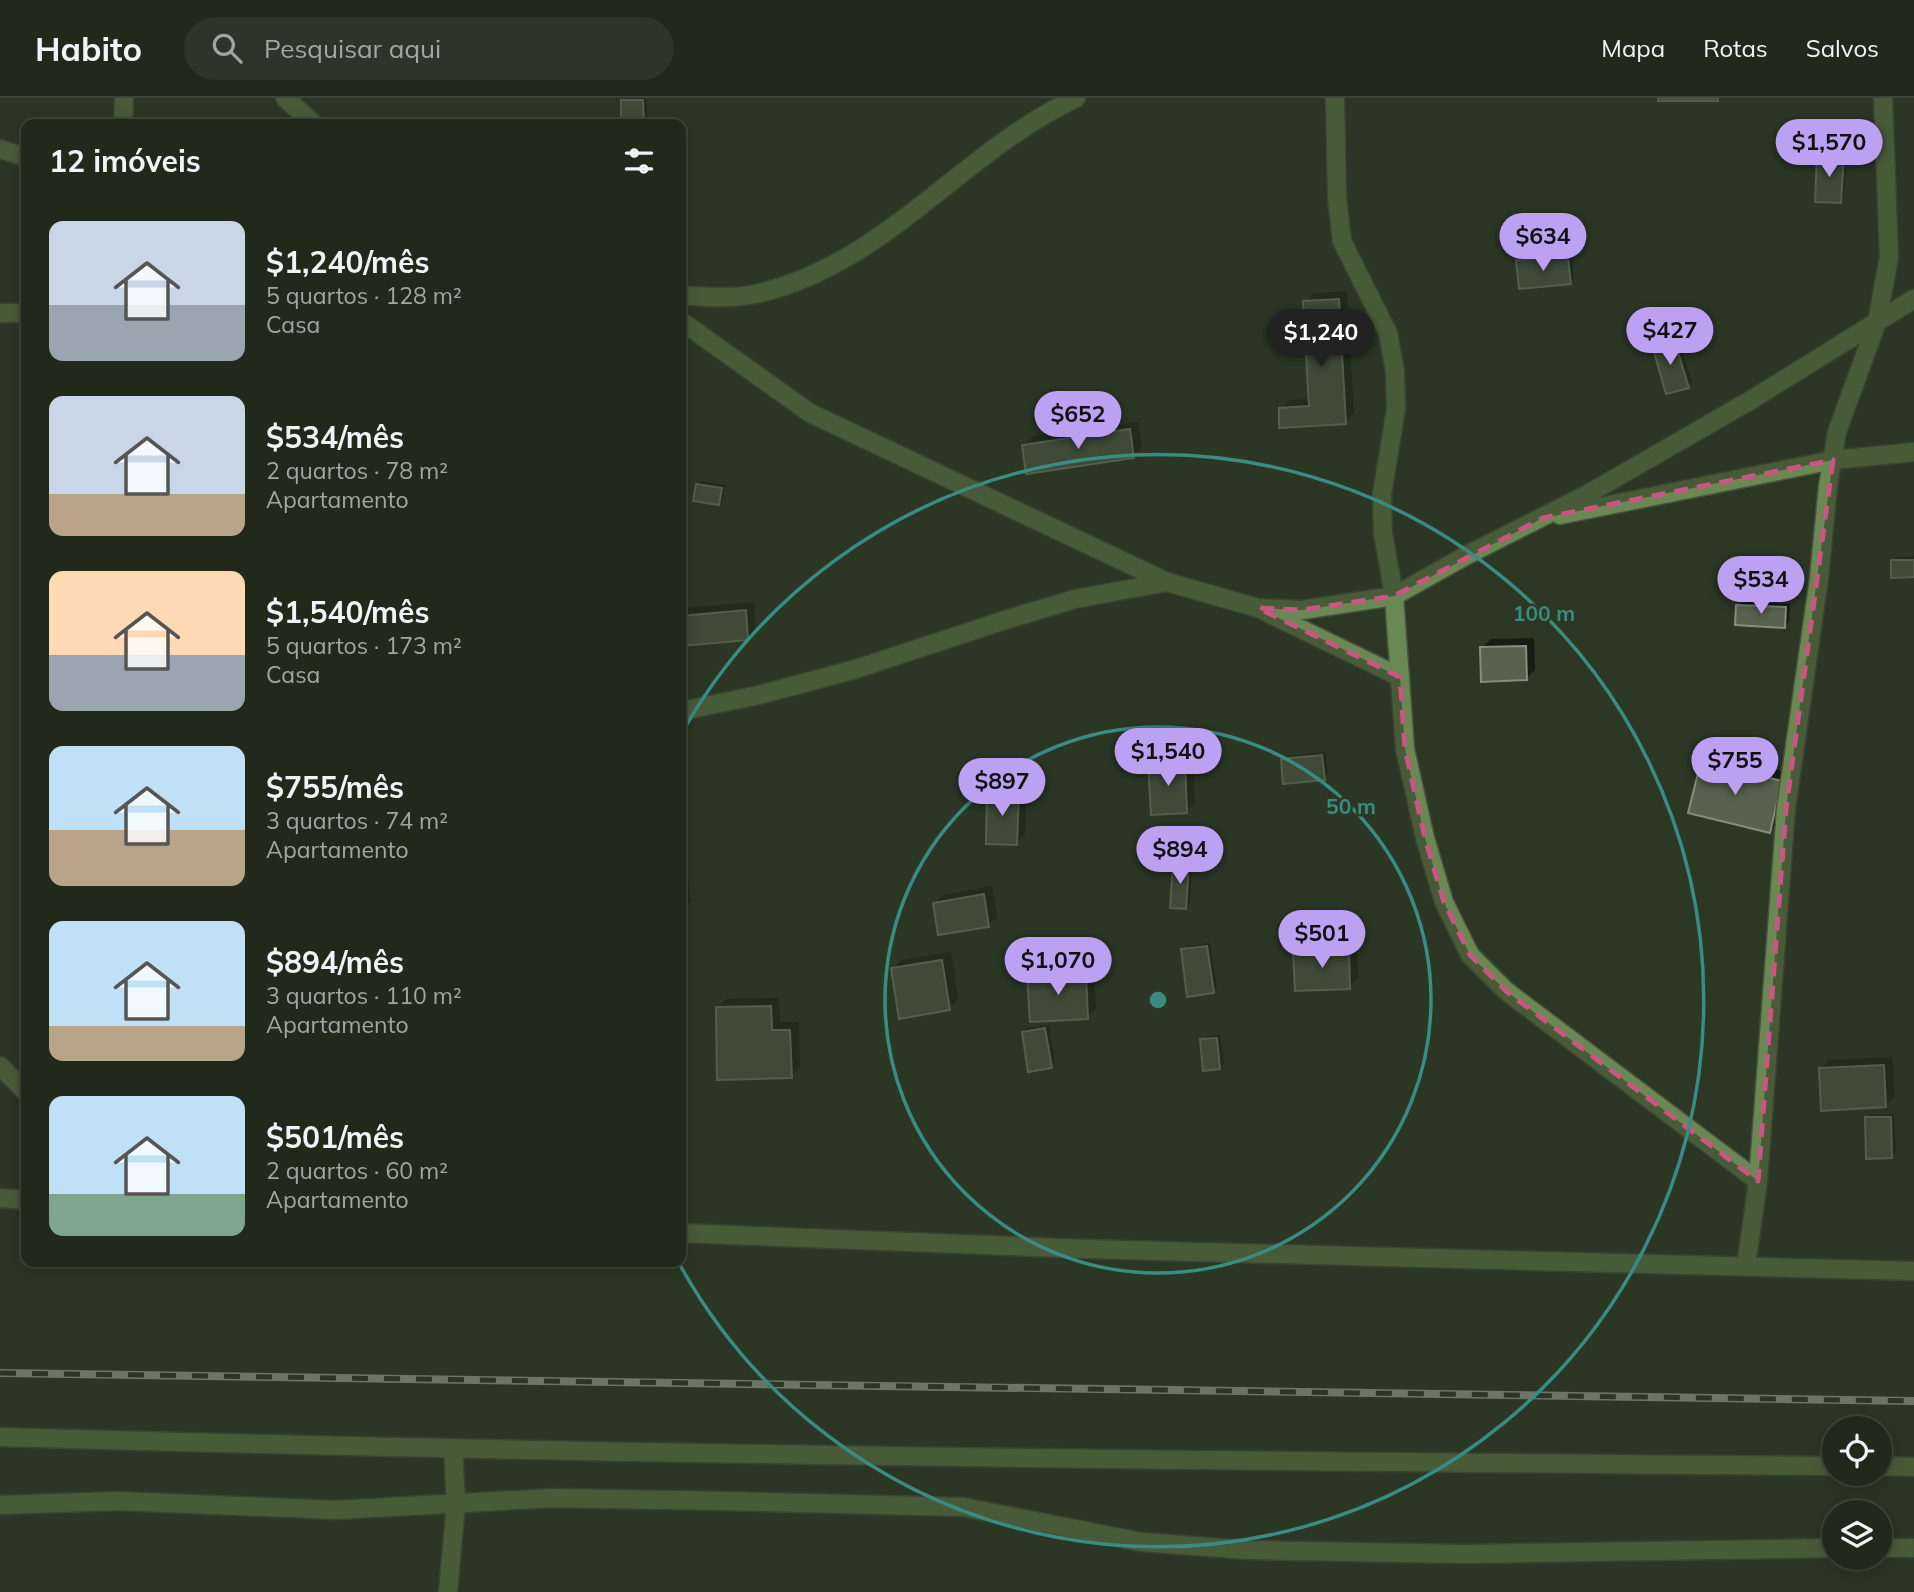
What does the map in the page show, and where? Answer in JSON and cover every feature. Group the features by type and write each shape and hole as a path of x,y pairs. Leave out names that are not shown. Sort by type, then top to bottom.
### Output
{"street":[{"path":"123,119 124,98"},
{"path":"285,98 308,119"},
{"path":"686,295 749,295 817,275 883,235 1017,130 1043,113 1076,98"},
{"path":"1335,98 1337,198 1342,242 1388,333 1395,372 1396,409 1382,494 1383,533 1394,596 1405,749 1425,838 1444,902 1470,956 1506,990 1758,1181"},
{"path":"1746,1266 1758,1181 1786,808 1833,460 1837,432 1877,322 1889,257 1883,98"},
{"path":"0,149 21,155"},
{"path":"1258,608 1302,610 1394,596 1467,555 1543,518 1751,400 1914,299"},
{"path":"0,313 21,313"},
{"path":"686,325 810,412 1167,582 1258,608 1400,677"},
{"path":"1543,518 1833,460 1914,452"},
{"path":"686,709 759,695 856,670 1074,599 1167,582"},
{"path":"0,1066 21,1088"},
{"path":"0,1198 21,1200"},
{"path":"686,1233 1087,1249 1914,1270"},
{"path":"0,1437 992,1459 1822,1466"},
{"path":"448,1592 456,1503 453,1449"},
{"path":"1892,1466 1914,1466"},
{"path":"0,1505 118,1501 336,1510 553,1498 963,1507 1141,1542 1247,1550 1466,1554 1822,1548"},
{"path":"1892,1548 1914,1548"}],"highlighted area":[{"path":"1833,460 1786,809 1758,1181 1506,991 1470,955 1444,902 1425,838 1405,749 1400,677 1258,608 1302,610 1394,596 1543,518"}],"building":[{"path":"1658,98 1718,98 1718,101 1658,101"},
{"path":"621,100 643,100 644,119 621,119"},
{"path":"1817,155 1844,156 1841,203 1815,202"},
{"path":"1568,257 1571,284 1519,289 1516,260"},
{"path":"1339,299 1346,424 1279,428 1279,408 1309,406 1303,301"},
{"path":"1674,339 1689,388 1666,394 1652,345"},
{"path":"1130,429 1134,458 1026,474 1022,445"},
{"path":"696,484 722,488 719,505 693,501"},
{"path":"1891,560 1914,560 1914,577 1891,578"},
{"path":"1736,605 1786,607 1785,628 1735,625"},
{"path":"746,610 748,640 686,646 686,616"},
{"path":"1526,646 1527,680 1481,682 1480,647"},
{"path":"1322,755 1325,780 1283,784 1281,759"},
{"path":"1185,761 1187,813 1151,815 1148,763"},
{"path":"1701,761 1782,781 1770,833 1688,813"},
{"path":"987,791 1019,792 1017,845 986,844"},
{"path":"1173,863 1189,864 1186,909 1170,908"},
{"path":"984,894 989,927 938,935 933,903"},
{"path":"1207,946 1214,993 1187,997 1181,949"},
{"path":"1349,950 1350,989 1295,991 1293,952"},
{"path":"942,960 950,1010 899,1019 891,968"},
{"path":"1086,973 1088,1019 1030,1022 1027,976"},
{"path":"771,1006 772,1030 790,1030 792,1078 717,1080 716,1007"},
{"path":"1045,1028 1052,1068 1028,1072 1022,1032"},
{"path":"1217,1038 1220,1069 1203,1071 1200,1039"},
{"path":"1884,1065 1886,1107 1821,1111 1819,1068"},
{"path":"1865,1117 1891,1117 1892,1158 1866,1159"}],"railway":[{"path":"0,1373 1914,1401"}]}
